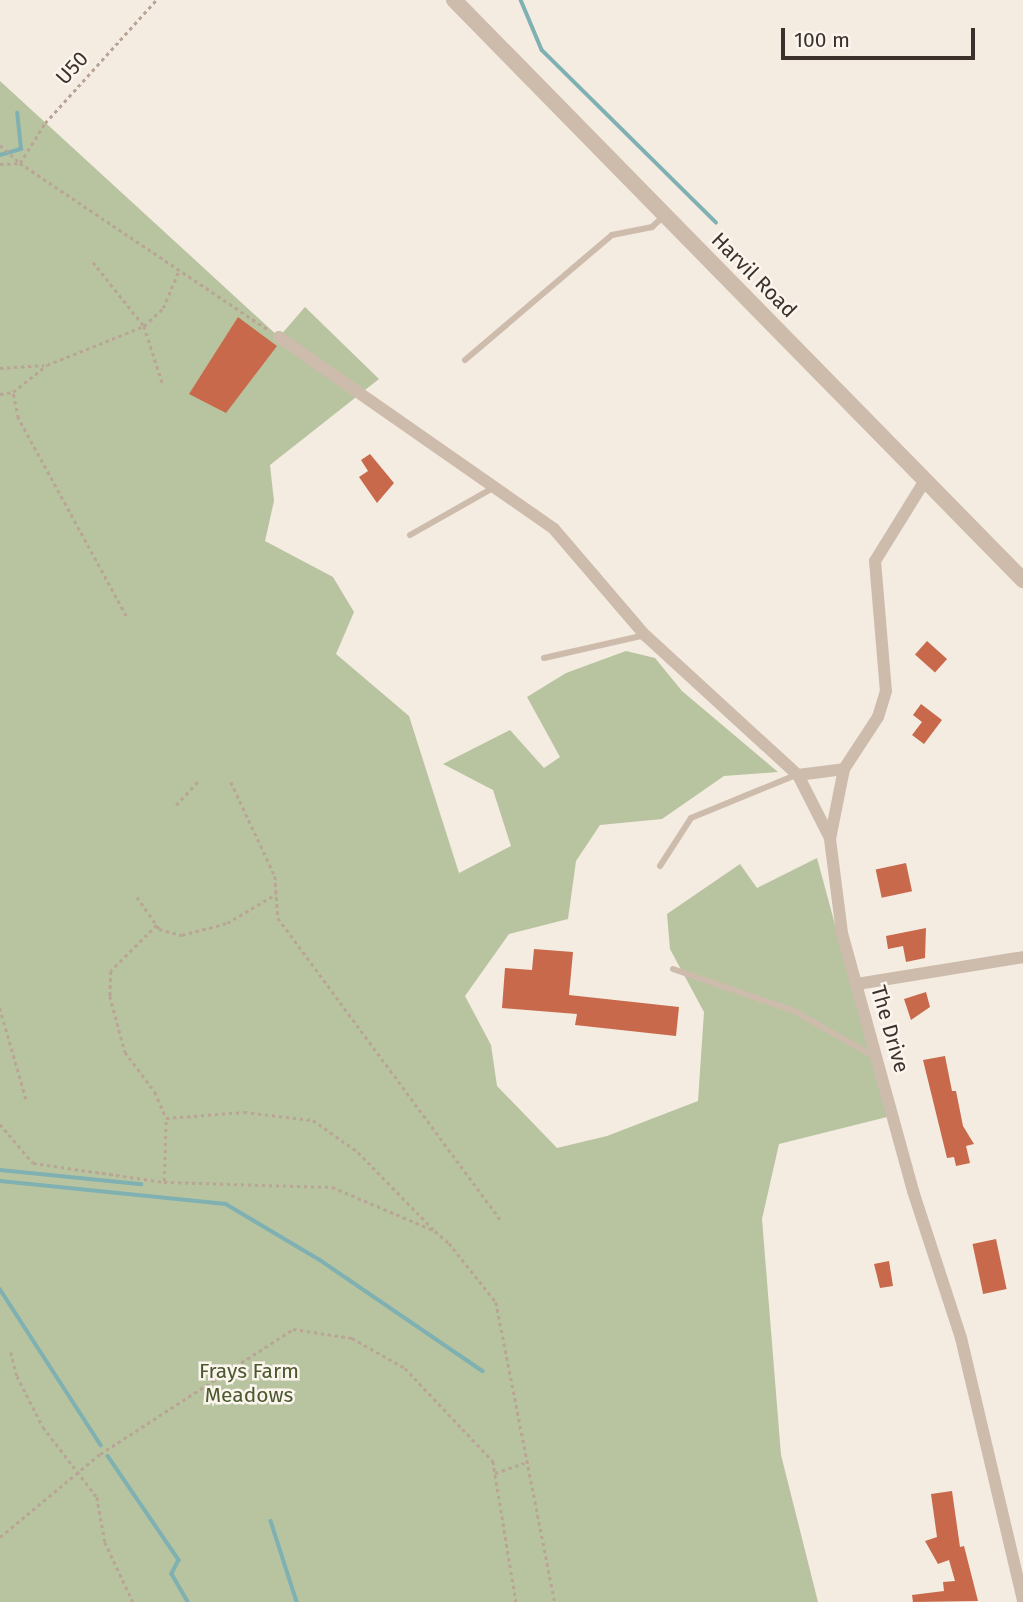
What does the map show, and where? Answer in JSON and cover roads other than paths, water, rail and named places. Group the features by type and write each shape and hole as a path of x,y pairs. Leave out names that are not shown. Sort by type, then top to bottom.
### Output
{"street":[{"name":"Harvil Road","path":"454,0 1023,580"},
{"path":"279,337 500,486 554,529 645,635 798,775 830,839"},
{"name":"The Drive","path":"924,482 875,561 886,691 878,717 844,769 830,839 842,933 879,1059 913,1191 965,1351 1023,1600"},
{"path":"798,775 844,769"},
{"path":"857,984 1023,957"}],"lane":[{"path":"465,360 612,234 652,227 665,215"},
{"path":"410,535 500,486"},
{"path":"544,658 645,635"},
{"path":"660,866 691,818 798,775"},
{"path":"673,969 794,1011 879,1059"}],"waterway":[{"path":"521,0 542,50 716,222"},
{"path":"0,155 21,149 17,113"},
{"path":"0,1170 141,1184"},
{"path":"0,1181 226,1204 320,1260 483,1371"},
{"path":"0,1289 101,1445"},
{"path":"108,1456 179,1560 172,1574 188,1602"},
{"path":"271,1521 297,1602"}],"park label":[{"name":"Frays Farm Meadows","path":"249,1383"}]}
